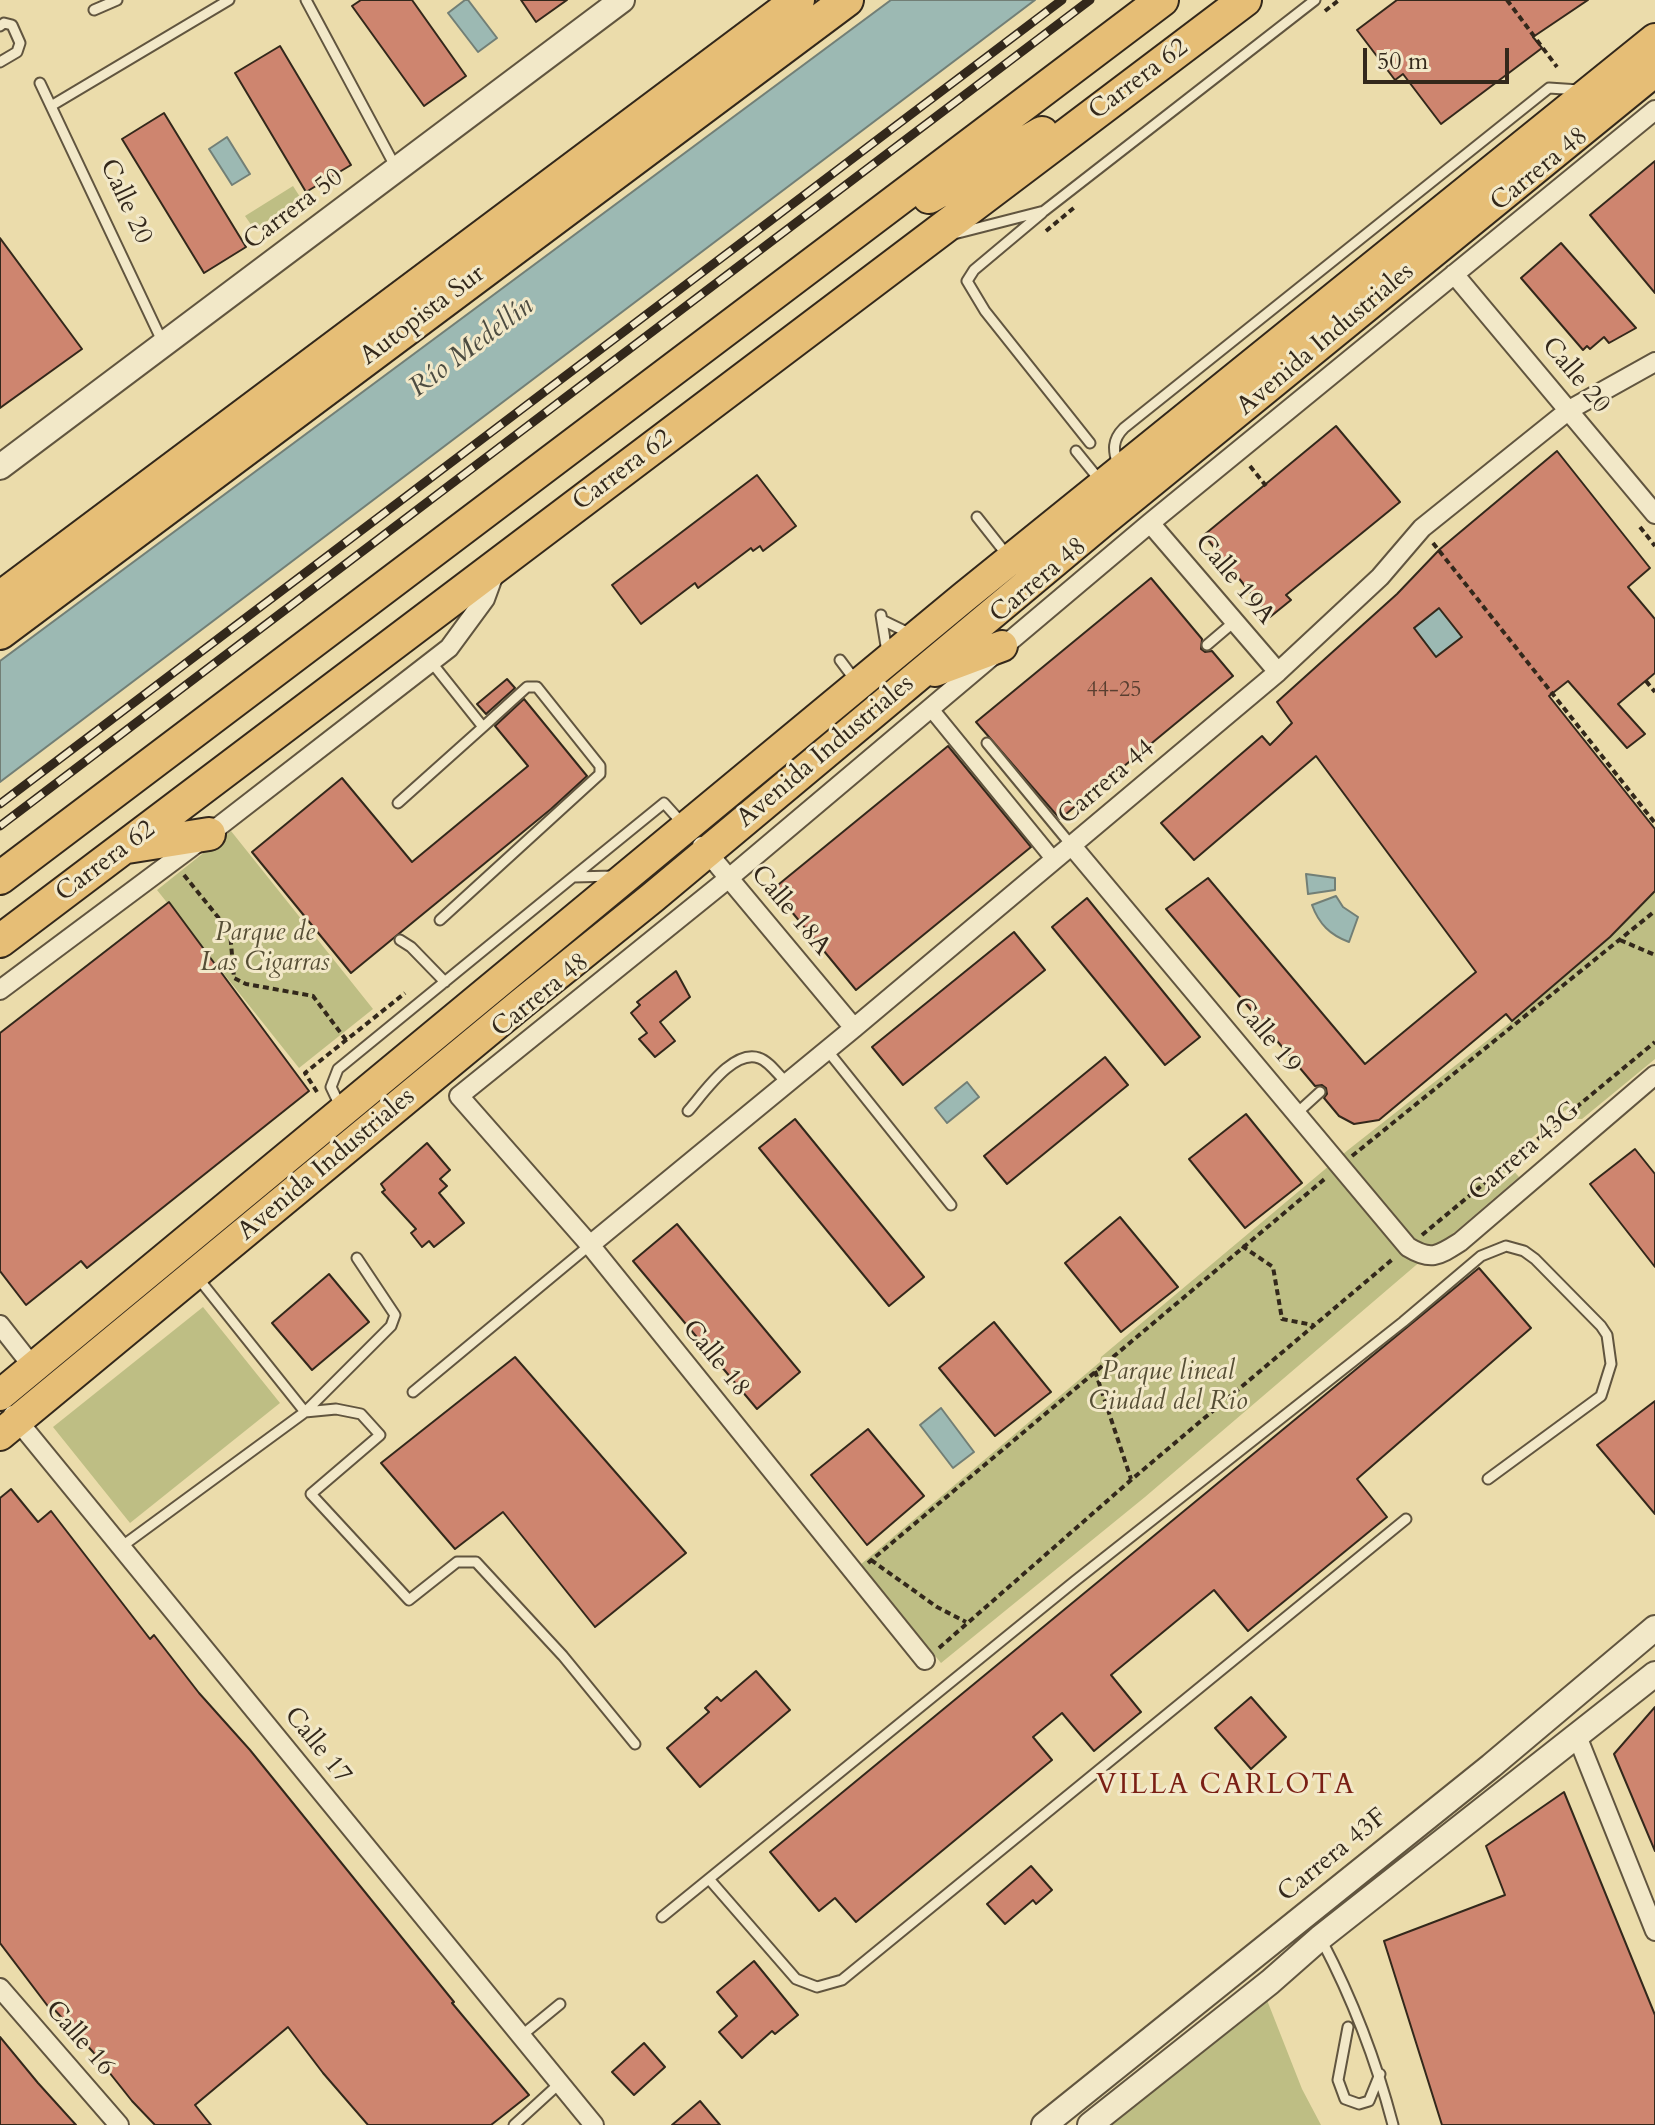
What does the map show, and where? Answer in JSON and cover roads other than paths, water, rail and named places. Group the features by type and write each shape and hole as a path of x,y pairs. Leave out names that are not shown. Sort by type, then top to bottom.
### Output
{"highway":[{"name":"Autopista Sur","path":"0,598 798,0"},
{"name":"Autopista Sur","path":"0,633 847,0"},
{"name":"Carrera 62","path":"0,878 1162,0"},
{"name":"Carrera 62","path":"0,941 1245,0"},
{"path":"815,262 1154,68"},
{"path":"124,848 209,834"}],"main road":[{"name":"Avenida Industriales","path":"4,1413 33,1367 342,1109 1010,559 1655,39"},
{"name":"Avenida Industriales","path":"4,1413 196,1275 911,681 1655,71"},
{"path":"911,681 1002,646"}],"street":[{"name":"Carrera 50","path":"0,467 622,0"},
{"name":"Carrera 48","path":"459,1096 729,878 1150,523 1655,110"},
{"name":"Calle 20","path":"1454,274 1655,514"},
{"name":"Carrera 44","path":"590,1245 1278,672 1380,577 1422,528 1569,410 1655,362"},
{"name":"Calle 19A","path":"1150,523 1278,672"},
{"path":"0,990 432,663 464,631 485,599 498,565"},
{"path":"935,714 1054,860"},
{"name":"Calle 18A","path":"686,827 854,1028"},
{"name":"Calle 19","path":"1072,846 1416,1252"},
{"name":"Carrera 43G","path":"1416,1252 1441,1254 1460,1242 1655,1075"},
{"name":"Calle 18","path":"459,1096 590,1245 925,1660"},
{"path":"3,1333 33,1367"},
{"name":"Calle 17","path":"4,1413 121,1547 594,2125"},
{"name":"Carrera 43F","path":"1060,2120 1655,1628"},
{"path":"1090,2125 1270,1982 1320,1938 1655,1674"},
{"path":"1577,1736 1655,1931"},
{"name":"Calle 16","path":"0,1988 119,2125"}],"lane":[{"path":"94,10 117,0"},
{"path":"51,106 229,0"},
{"path":"306,0 396,169"},
{"path":"1090,443 985,311 967,281 974,270 1044,211 1315,0"},
{"path":"0,26 4,23 12,25 20,43 17,52 0,62"},
{"name":"Calle 20","path":"40,83 163,343"},
{"path":"927,240 1044,211"},
{"path":"1076,451 1112,478"},
{"path":"977,517 1010,559"},
{"path":"888,659 881,618 916,637"},
{"path":"1207,645 1234,622"},
{"path":"840,660 858,684"},
{"path":"432,663 483,727"},
{"path":"398,803 527,687 537,687 600,766 600,774 440,920"},
{"path":"987,743 1072,846"},
{"path":"342,1109 331,1087 338,1069 664,803 686,827"},
{"path":"573,877 626,876"},
{"path":"400,940 445,982"},
{"path":"827,1050 951,1205"},
{"path":"688,1111 732,1062 749,1056 762,1058 787,1083"},
{"path":"1297,1113 1320,1092"},
{"path":"413,1392 590,1245"},
{"path":"662,1917 1481,1256 1506,1246 1524,1251 1535,1259 1601,1326 1607,1335 1611,1364 1601,1396 1488,1479"},
{"path":"121,1547 305,1412 391,1326 395,1315 357,1258"},
{"path":"196,1275 305,1412"},
{"path":"305,1412 336,1409 361,1414 380,1435 311,1494 409,1600 457,1562 476,1562 563,1656 635,1744"},
{"path":"709,1879 796,1979 817,1987 842,1980 1406,1519"},
{"path":"1320,1938 1347,1989 1380,2074 1393,2125"},
{"path":"521,2036 560,2004"},
{"path":"1348,2027 1338,2080 1345,2099 1359,2104 1369,2101 1380,2074"},
{"path":"514,2125 560,2083"}],"water":[{"path":"465,0 497,38 478,52 448,13"},
{"name":"Río Medellín","path":"891,0 1035,0 0,782 0,661"},
{"path":"227,137 250,174 232,185 209,149"},
{"path":"1439,608 1462,637 1436,657 1414,628"},
{"path":"1306,874 1335,878 1335,890 1308,894"},
{"path":"1336,896 1343,907 1358,917 1349,942 1326,928 1312,905"},
{"path":"967,1082 979,1097 947,1123 935,1108"},
{"path":"941,1408 974,1452 953,1468 920,1425"}],"railway":[{"path":"0,804 1062,0"},
{"path":"0,826 1090,0"}],"district":[{"name":"VILLA CARLOTA","path":"1226,1787"}],"park label":[{"name":"Parque de Las Cigarras","path":"265,949"},
{"name":"Parque lineal Ciudad del Rio","path":"1168,1388"}]}
